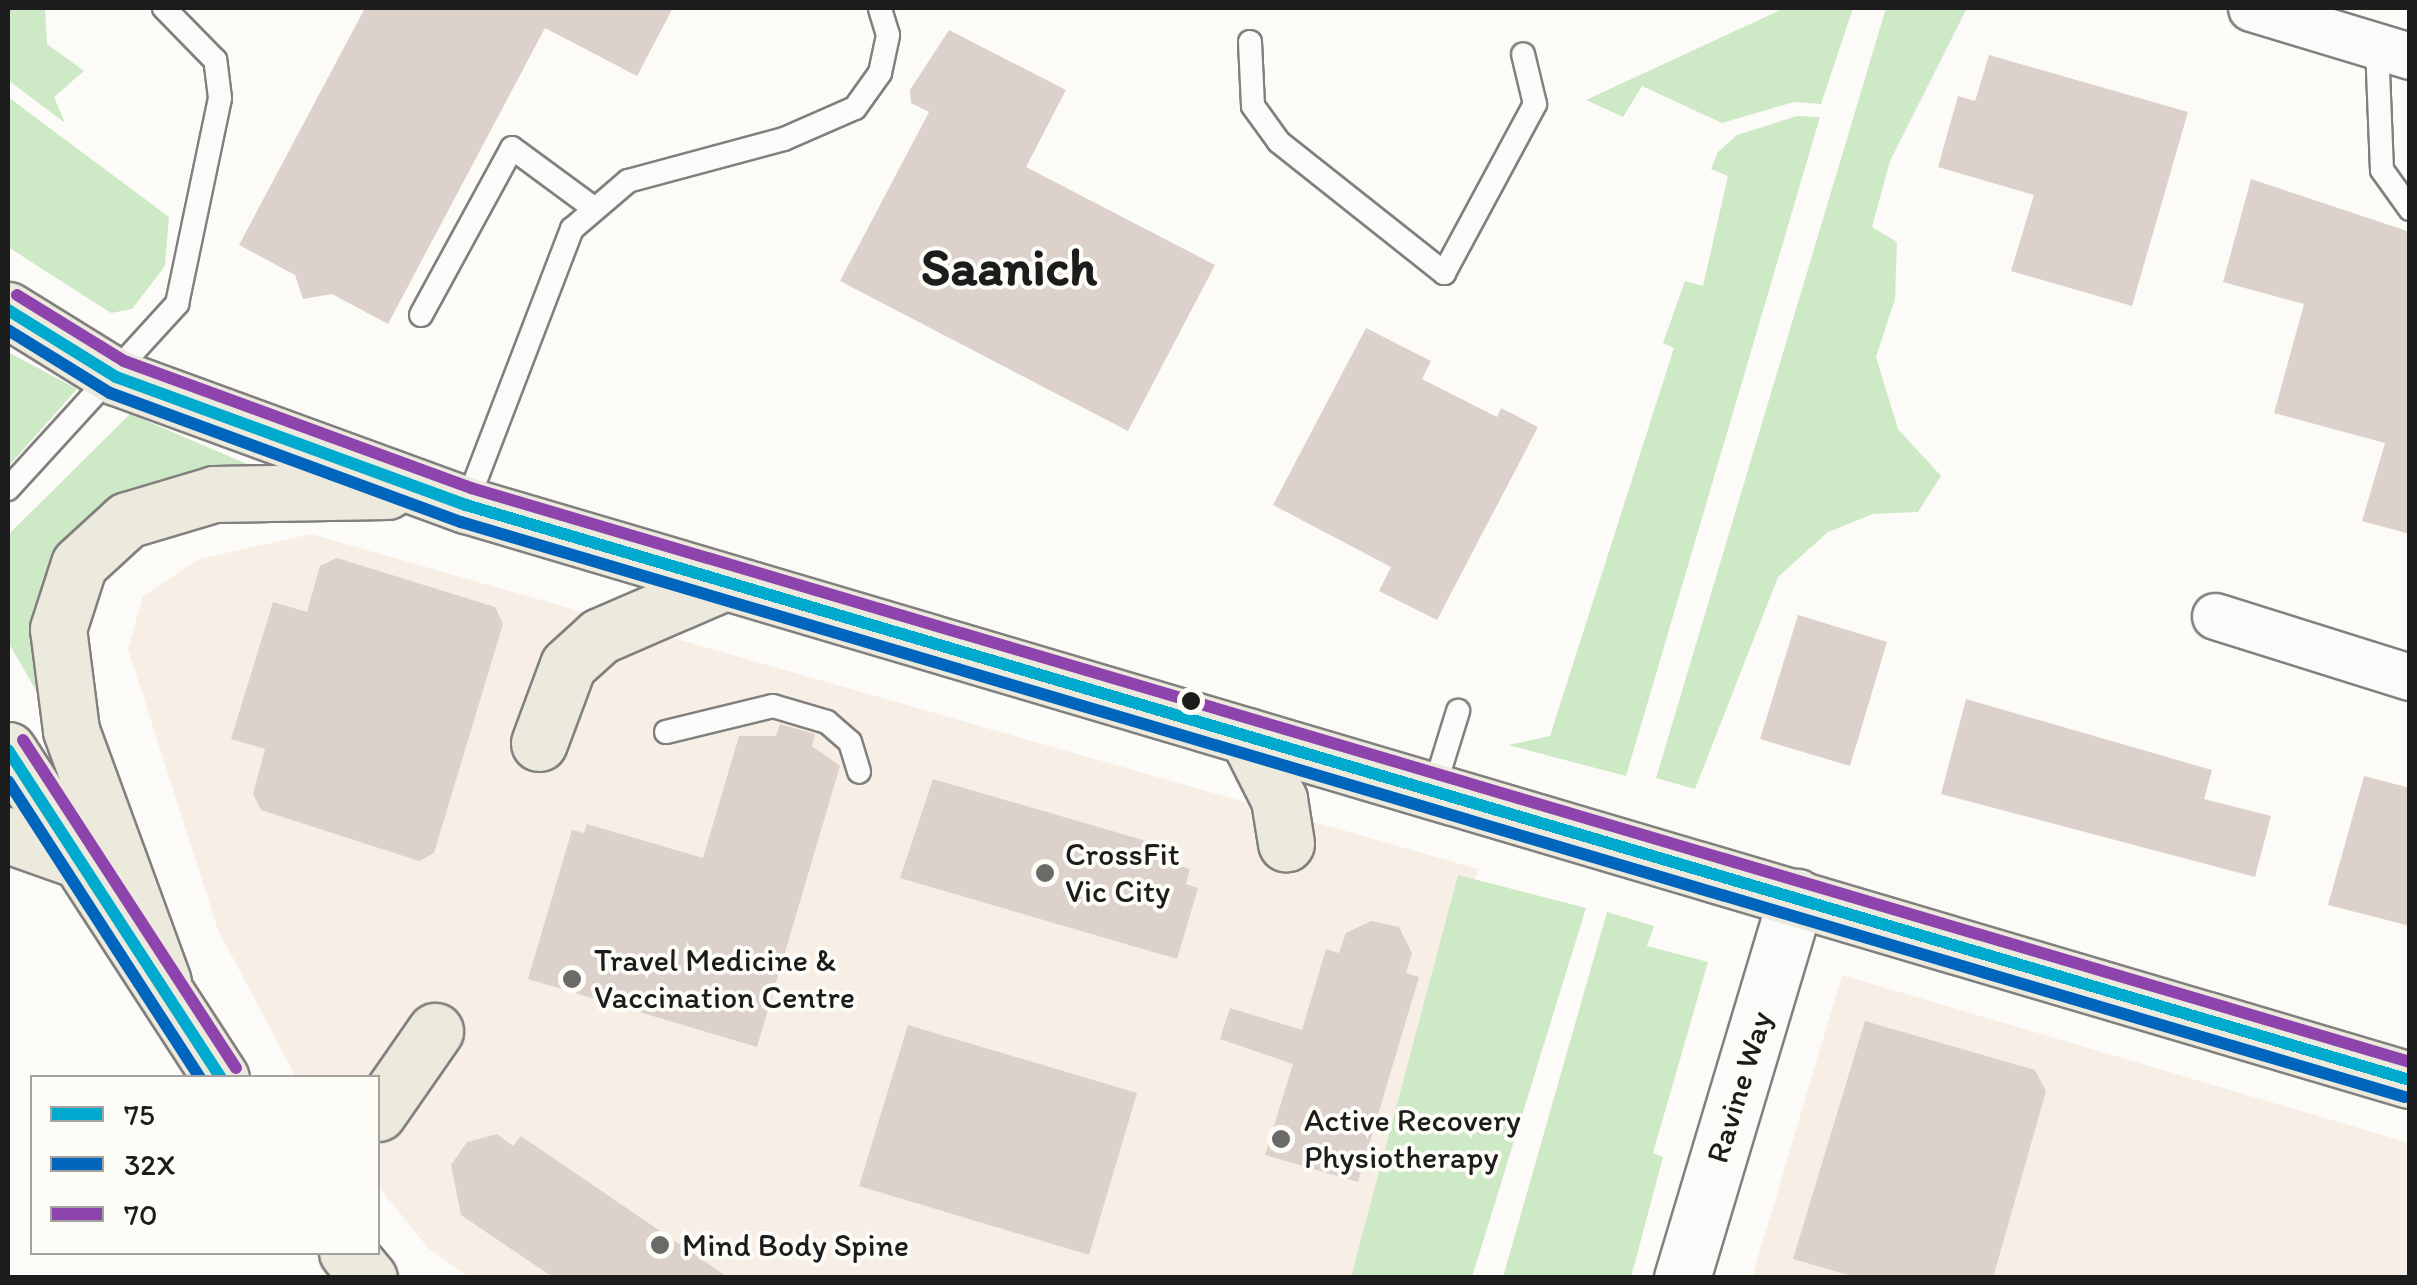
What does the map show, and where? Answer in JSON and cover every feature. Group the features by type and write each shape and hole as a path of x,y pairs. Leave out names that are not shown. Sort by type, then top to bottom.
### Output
{"highway":[{"path":"8,310 116,377 443,498 2410,1080"},
{"path":"163,982 71,730 58,628 79,564 127,520 214,494 443,498"},
{"path":"539,743 568,665 600,636 725,582"},
{"path":"1247,736 1279,799 1286,842"},
{"path":"8,750 163,982 218,1075"},
{"path":"8,835 84,862"},
{"path":"380,1111 435,1032"}],"street":[{"path":"2252,8 2393,51"},
{"path":"2215,616 2410,677"},
{"name":"Ravine Way","path":"1682,1278 1796,897"}],"lane":[{"path":"8,489 116,377 177,304 220,98 214,60 164,8"},
{"path":"443,498 572,228 591,206 660,169 784,139 855,108 880,73 888,35 880,8"},
{"path":"1250,42 1254,106 1279,142 1444,272 1535,104 1523,54"},
{"path":"2393,51 2382,170 2410,209"},
{"path":"421,314 512,148 591,206"},
{"path":"666,732 774,706 828,722 850,742 859,772"},
{"path":"1433,792 1458,711"}],"shaded area":[{"path":"311,534 1478,869 1358,1277 469,1277 428,1248 380,1188 380,1075 295,1075 218,930 128,649 143,596 199,559"},
{"path":"1842,975 2409,1143 2409,1277 1752,1278"}],"green space":[{"path":"8,8 45,8 47,44 84,71 54,97 65,123 8,80"},
{"path":"1785,8 1853,8 1821,104 1794,102 1722,123 1642,86 1623,117 1586,100"},
{"path":"1886,8 1967,8 1890,161 1872,227 1897,242 1895,299 1876,357 1898,429 1941,476 1918,512 1873,514 1828,532 1778,577 1695,789 1656,778"},
{"path":"8,97 169,217 165,266 132,309 111,313 8,247"},
{"path":"1797,116 1820,117 1626,776 1508,745 1550,736 1674,348 1663,343 1685,281 1703,286 1728,176 1711,169 1718,152 1737,135"},
{"path":"8,352 77,389 8,467"},
{"path":"130,414 259,469 103,509 52,718 8,642 8,535"},
{"path":"1458,875 1586,908 1472,1277 1351,1277"},
{"path":"1607,912 1654,926 1647,946 1708,962 1653,1153 1663,1157 1631,1277 1503,1277"}],"building":[{"path":"365,8 673,8 637,76 545,28 388,324 332,294 303,299 295,275 239,245"},
{"path":"949,30 1066,90 1026,167 1215,265 1128,431 840,281 929,112 911,103 910,90"},
{"path":"1989,55 2188,112 2132,306 2011,271 2034,195 1938,167 1958,96 1975,101"},
{"path":"2251,179 2410,232 2410,534 2362,521 2385,443 2274,413 2304,304 2223,282"},
{"path":"1366,328 1431,361 1422,379 1497,417 1501,408 1538,427 1437,620 1379,591 1391,567 1273,505"},
{"path":"337,558 495,607 503,624 434,853 419,861 261,810 253,794 265,749 231,739 273,602 307,612 320,566"},
{"path":"1798,615 1887,642 1850,766 1760,739"},
{"path":"1966,699 2212,770 2204,799 2271,816 2255,877 1941,794"},
{"path":"780,724 815,734 812,746 840,766 757,1047 528,979 572,830 584,833 587,824 703,858 739,736 776,736"},
{"path":"2364,776 2410,788 2410,926 2328,905"},
{"name":"CrossFit Vic City","path":"933,779 1174,849 1170,863 1190,869 1186,884 1198,888 1177,959 900,878"},
{"path":"1371,921 1399,927 1412,953 1406,973 1419,977 1358,1182 1265,1155 1293,1064 1220,1039 1230,1008 1302,1030 1326,949 1339,953 1346,933"},
{"path":"1865,1021 2035,1070 2046,1091 1993,1278 1859,1278 1793,1259"},
{"path":"908,1025 1137,1093 1089,1255 859,1186"},
{"path":"497,1134 513,1146 521,1136 729,1278 554,1278 461,1215 451,1165 467,1142"}],"transit line":[{"name":"70","path":"17,295 124,361 471,488 2410,1062"},
{"name":"75","path":"8,310 116,377 466,505 2410,1080"},
{"name":"32X","path":"8,330 110,393 461,522 2405,1097"},
{"name":"70","path":"23,740 236,1068"},
{"name":"75","path":"8,750 219,1075"},
{"name":"32X","path":"8,781 198,1075"}],"place":[{"name":"CrossFit Vic City","path":"1045,873"},
{"name":"Travel Medicine & Vaccination Centre","path":"572,979"},
{"name":"Active Recovery Physiotherapy","path":"1281,1139"},
{"name":"Mind Body Spine","path":"660,1245"}],"district":[{"name":"Saanich","path":"1009,268"}]}
